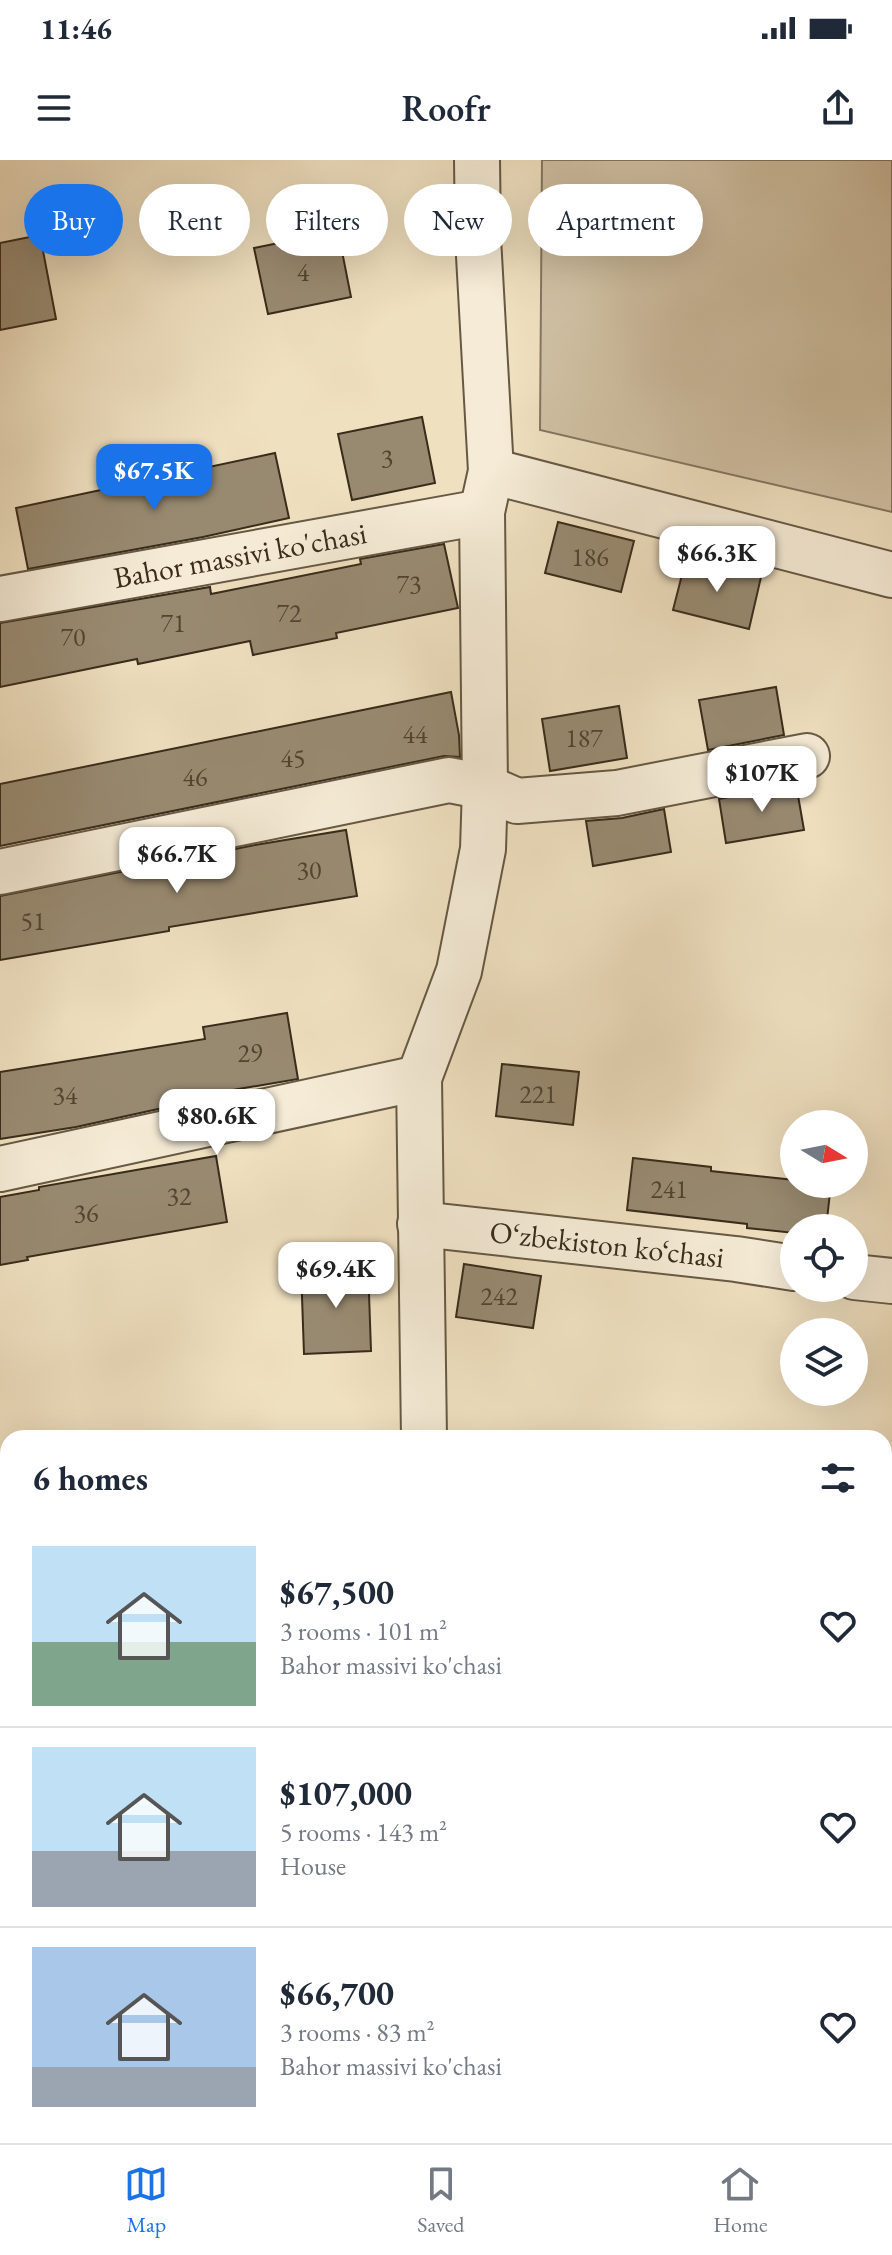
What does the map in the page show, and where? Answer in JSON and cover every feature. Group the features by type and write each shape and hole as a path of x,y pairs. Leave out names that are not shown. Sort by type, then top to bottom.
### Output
{"street":[{"path":"424,1430 419,1078 459,971 483,849 486,491 477,160"},
{"path":"486,491 892,575"},
{"name":"Bahor massivi ko'chasi","path":"0,599 486,491"},
{"path":"0,872 449,780 485,787 517,801 617,793 807,756"},
{"path":"0,1169 419,1078"},
{"name":"O‘zbekiston ko‘chasi","path":"420,1224 780,1266"},
{"path":"868,1278 892,1281"}],"shaded area":[{"path":"542,160 892,160 892,512 540,430 541,256 703,256 703,184 542,184"}],"building":[{"path":"24,238 24,256 44,256 56,319 0,330 0,243"},
{"path":"266,246 266,256 343,256 351,297 268,314 254,248"},
{"path":"422,417 435,483 352,500 338,434"},
{"path":"275,453 289,518 28,569 16,508"},
{"path":"558,522 634,541 621,592 545,573"},
{"path":"444,544 458,608 336,633 337,638 253,655 250,641 138,664 137,659 0,687 0,623 210,587 211,594 361,564 360,559"},
{"path":"686,559 761,577 749,629 673,610"},
{"path":"776,687 784,735 708,750 699,700"},
{"path":"451,692 460,757 444,756 0,846 0,784"},
{"path":"619,706 627,758 550,771 542,719"},
{"path":"796,784 804,830 726,843 719,799"},
{"path":"664,809 671,852 593,866 586,821 622,818"},
{"path":"346,830 357,896 169,927 169,931 0,960 0,896"},
{"path":"287,1013 298,1079 203,1095 204,1099 76,1127 0,1139 0,1072 205,1039 203,1027"},
{"path":"502,1064 579,1072 573,1125 496,1116"},
{"path":"216,1156 227,1222 27,1257 28,1260 0,1265 0,1197 39,1190 39,1187"},
{"path":"633,1158 780,1178 780,1198 829,1198 828,1214 780,1214 780,1232 747,1228 747,1224 627,1210"},
{"path":"464,1264 541,1276 533,1328 456,1317"},
{"path":"368,1265 371,1351 304,1354 301,1268"}]}
